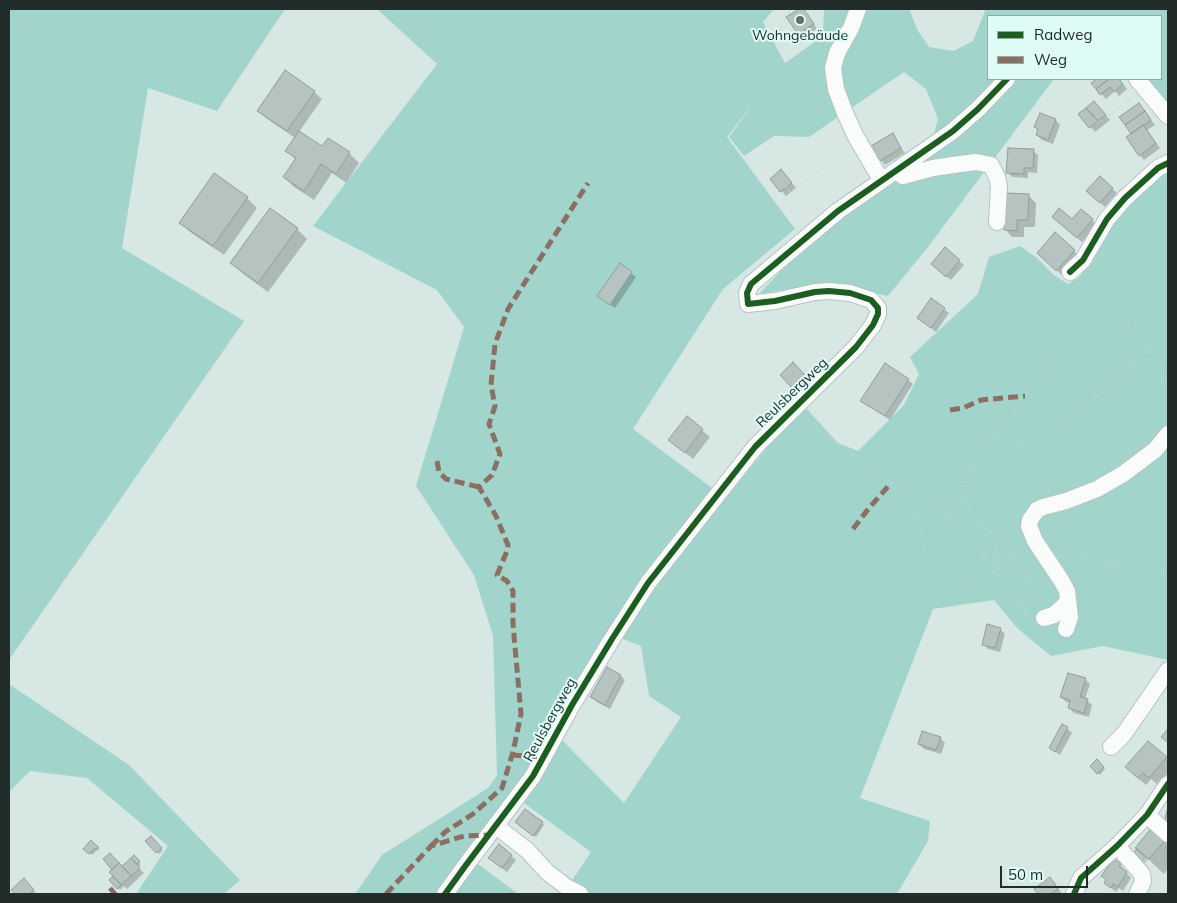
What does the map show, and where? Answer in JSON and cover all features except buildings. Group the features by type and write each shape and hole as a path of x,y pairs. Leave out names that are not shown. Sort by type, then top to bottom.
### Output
{"street":[{"path":"858,9 851,28 836,54 833,68 836,89 852,127 881,180"},
{"name":"Reulsbergweg","path":"445,894 533,776 572,705 648,583 755,447 796,408 867,334 876,320 878,308 871,300 850,293 816,292 775,301 748,304 748,293 751,284 838,211 954,131 1006,80"},
{"path":"1139,80 1168,116"},
{"name":"Reulsbergweg","path":"897,172 904,176 926,169 953,164 976,162 991,165 998,177 999,186 997,222"},
{"path":"1070,272 1083,260 1107,219 1125,198 1158,168 1168,163"},
{"path":"1066,629 1070,617 1067,591 1062,580 1035,542 1029,526 1030,520 1037,510 1097,489 1123,474 1155,450 1168,434"},
{"path":"1049,617 1068,602"},
{"path":"1111,747 1124,734 1168,671"},
{"path":"1074,894 1081,878 1148,815 1168,784"},
{"path":"1148,815 1168,834"},
{"path":"496,826 528,851 546,872 580,894"},
{"path":"1117,846 1142,874 1143,882 1137,894"}],"path":[{"path":"793,9 783,17 788,25 782,29 792,44 796,44 818,31 828,36"},
{"path":"806,13 809,9"},
{"path":"1098,121 1099,123 1122,106"},
{"path":"786,187 790,192 818,171"},
{"path":"891,483 903,480 914,482 923,487 934,498 965,539 998,568 1016,592 1028,615 1032,618 1049,617 1044,603 1014,556 968,509 965,483 969,462 999,432 1056,352 1075,319 1083,315 1093,314 1123,320 1136,332 1159,364 1168,381"},
{"path":"968,474 979,466 1068,421 1086,408 1149,350"},
{"path":"796,408 812,424 891,483 912,507 918,518 930,581 936,589 956,591 974,586 998,568 999,560 996,539"},
{"path":"950,521 952,514 965,496"},
{"path":"1035,542 1043,541 1092,560 1128,569 1157,572 1168,570"}],"green space":[{"path":"9,9 285,9 217,111 148,88 122,248 244,321 9,660"},
{"path":"377,9 774,9 763,22 785,63 823,36 824,9 910,9 918,31 929,47 954,51 973,41 985,11 983,9 1168,9 1168,110 1146,80 1162,80 1162,15 987,15 987,80 1053,80 928,247 888,296 826,283 759,294 788,263 857,206 927,160 938,119 926,89 904,72 809,137 774,136 744,156 729,137 753,104 727,137 795,229 723,289 633,429 712,488 636,589 535,767 440,894 355,894 382,855 488,788 497,775 493,636 474,575 416,486 464,327 437,290 313,226 437,64"},
{"path":"1168,165 1168,660 1103,646 1051,656 1017,628 994,600 933,609 860,798 930,821 928,841 897,894 563,894 591,852 521,801 560,738 624,803 681,717 649,696 641,646 618,637 653,586 778,434 806,408 838,443 858,451 904,405 919,374 910,357 978,294 989,257 1020,246 1036,257 1054,275 1068,284 1079,277 1095,255 1128,201"},
{"path":"9,684 129,765 240,880 224,894 136,894 168,846 87,778 30,771 9,792"},
{"path":"474,861 517,893 528,894 451,894"}],"marked path":[{"path":"431,846 445,832 473,814 502,788 513,752 521,714 513,624 513,591 507,581 497,575 508,545 496,516 479,487 492,475 500,454 489,424 495,406 491,385 495,344 508,309 588,183"},
{"path":"950,410 963,408 981,400 1025,396"},
{"path":"437,461 439,472 446,479 479,487"},
{"path":"853,529 891,483"},
{"path":"512,755 543,757"},
{"path":"386,894 431,846 464,836 489,835"},
{"path":"110,888 115,894"}],"cycle path":[{"path":"445,894 533,776 572,705 648,583 755,447 856,347 873,325 878,314 878,308 871,300 850,293 829,291 748,304 747,293 751,284 838,211 953,131 1006,80"},
{"path":"1070,272 1083,260 1107,219 1125,198 1158,168 1168,163"},
{"path":"1074,894 1081,878 1117,846 1147,815 1168,784"}],"place":[{"name":"Wohngebäude","path":"800,20"}]}
